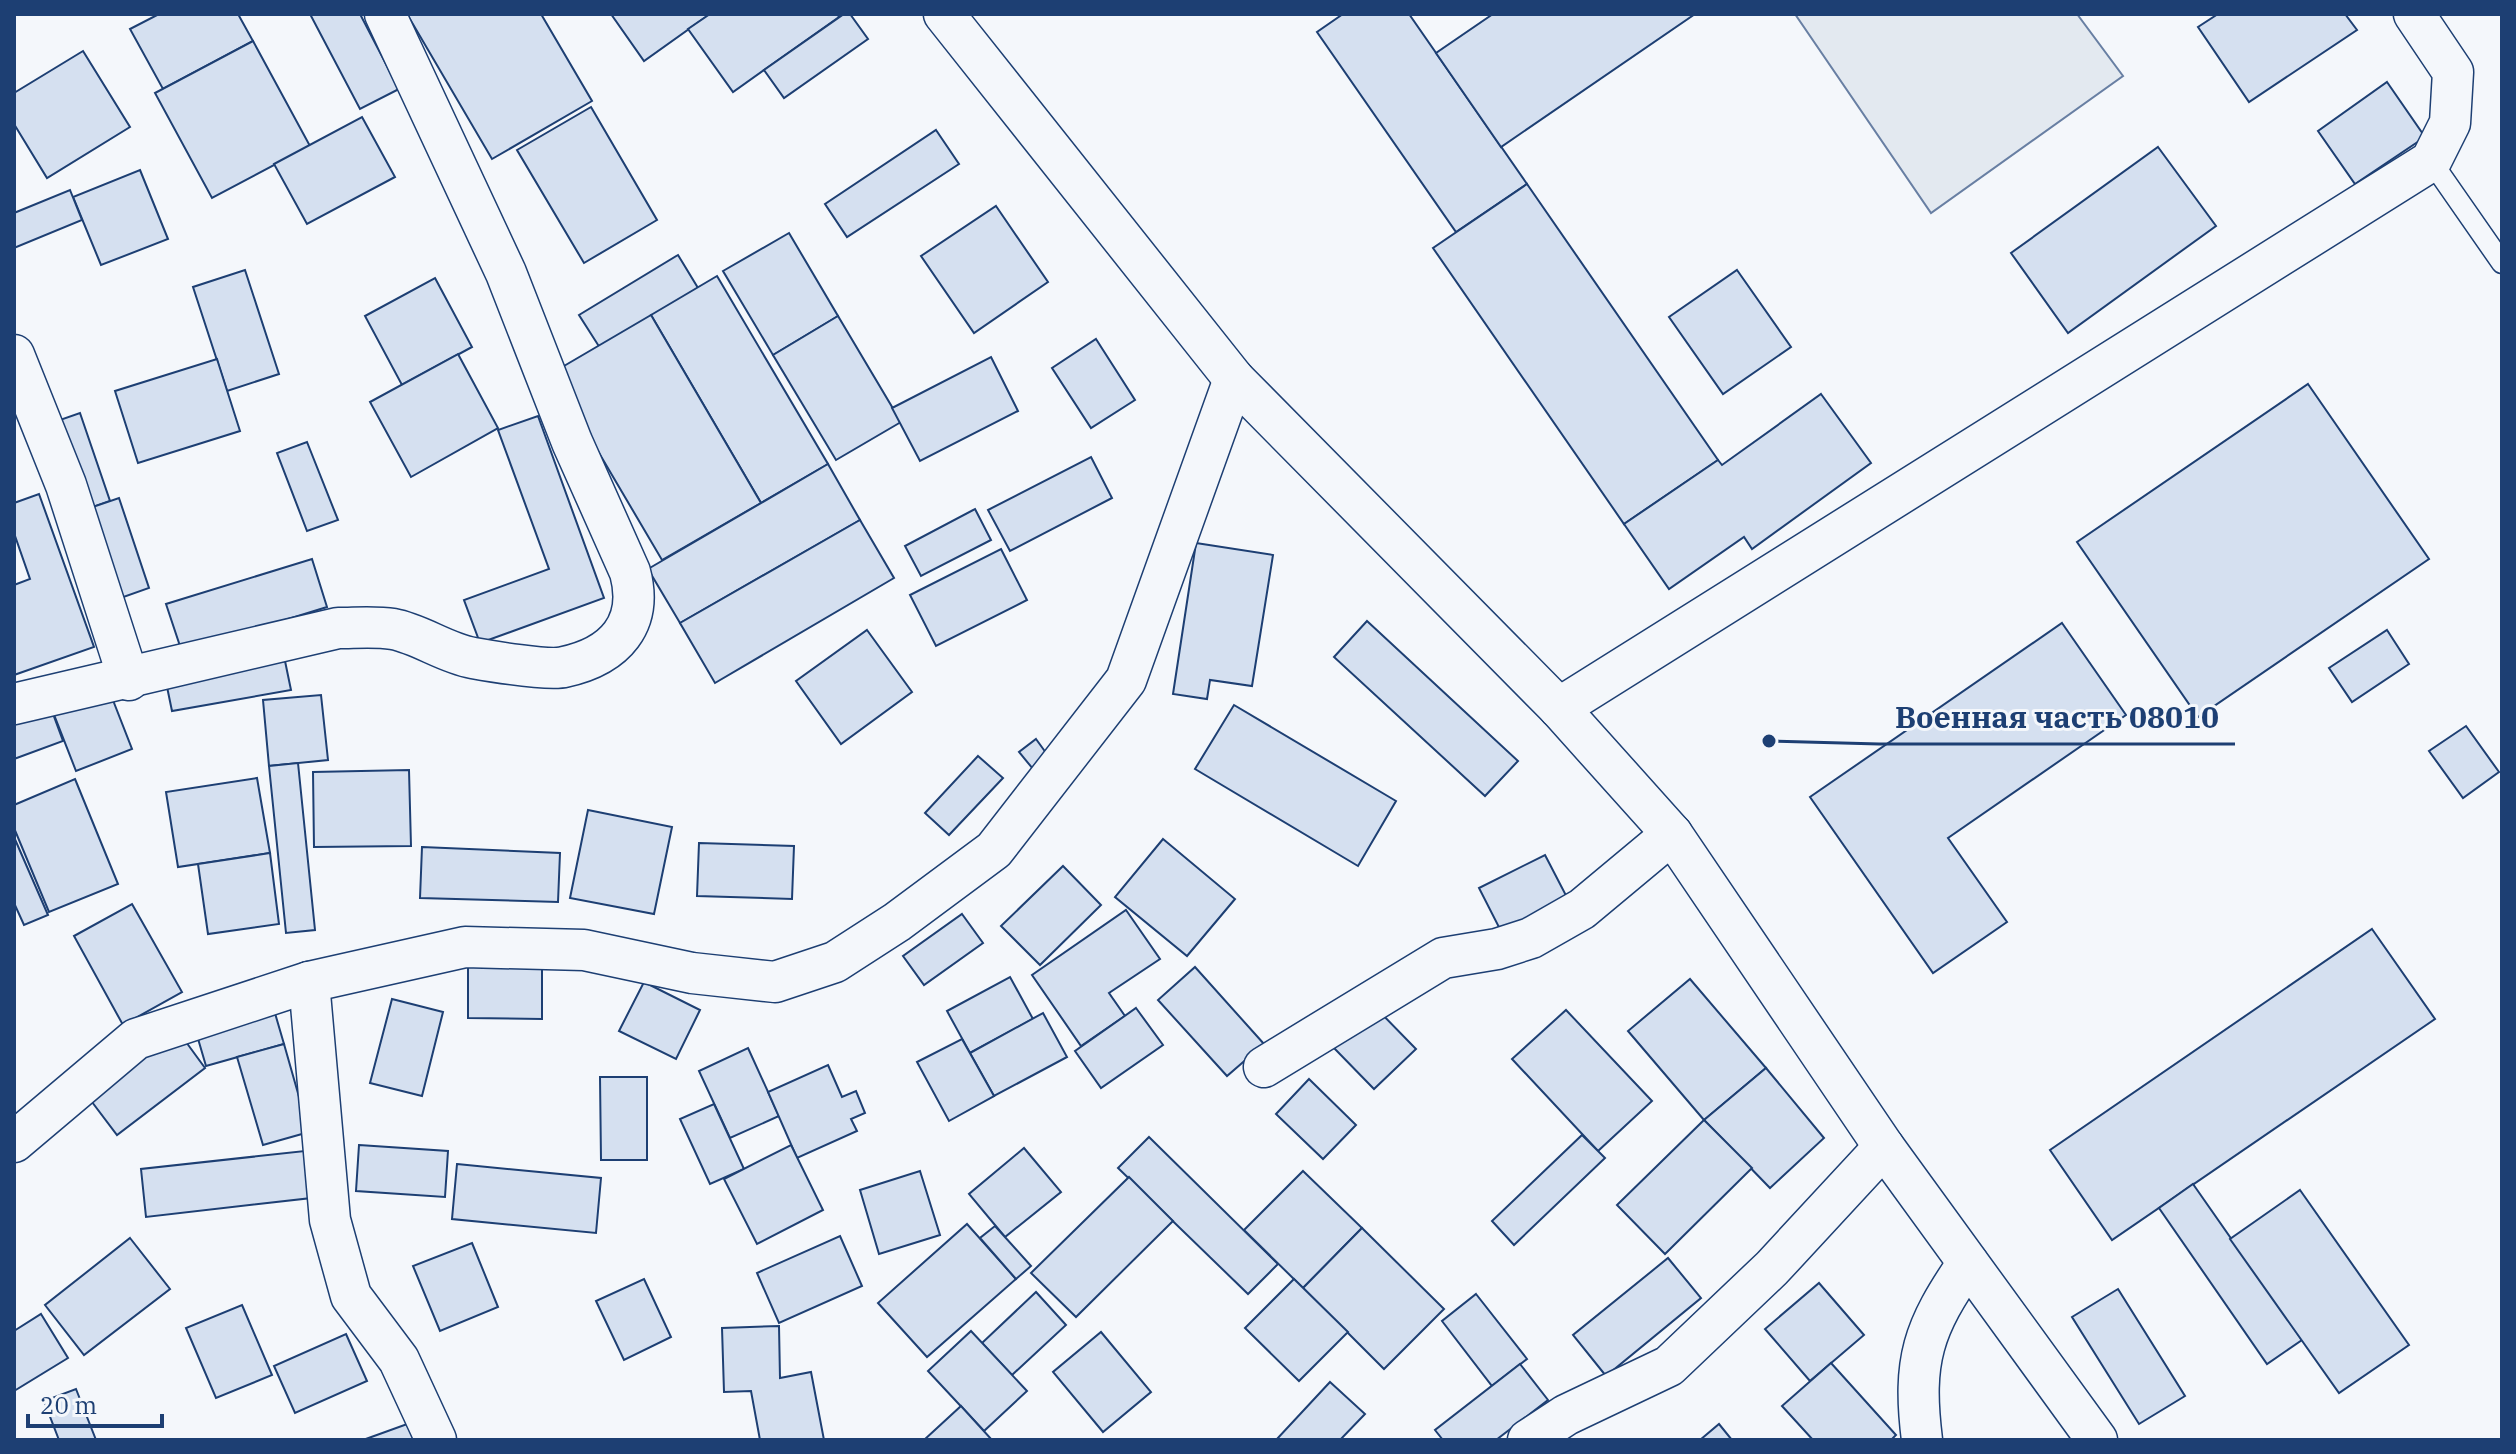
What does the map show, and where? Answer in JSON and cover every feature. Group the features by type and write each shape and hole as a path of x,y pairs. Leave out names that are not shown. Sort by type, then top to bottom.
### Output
{"street":[{"path":"14,704 129,680 338,628 393,629 471,658 563,668 603,650 624,635 634,612 636,594 630,572 572,442 506,273 385,14"},
{"path":"944,14 1234,379 1559,708 1672,834 1884,1147 2097,1440"},
{"path":"1559,708 2431,161 2450,123 2453,72 2414,14"},
{"path":"14,355 66,485 129,680"},
{"path":"14,1142 136,1039 309,982 465,947 584,950 692,973 775,982 835,962 897,922 994,850 1126,680 1234,379"},
{"path":"1264,1067 1443,958 1497,949 1531,938 1582,909 1672,834"},
{"path":"309,982 330,1220 351,1296 399,1360 436,1440"},
{"path":"1528,1440 1577,1428 1669,1366 1772,1268 1884,1147"},
{"path":"1922,1440 1916,1395 1920,1352 1942,1300 1968,1263"}],"lane":[{"path":"2431,161 2502,263"}],"shaded area":[{"path":"1795,14 2077,14 2123,76 1931,213"}],"building":[{"path":"159,14 238,14 253,41 163,89 130,29"},
{"path":"310,14 360,14 399,89 360,109"},
{"path":"407,14 541,14 592,101 492,159"},
{"path":"611,14 710,14 644,61"},
{"path":"710,14 837,14 839,17 733,92 688,29"},
{"path":"844,14 850,14 868,39 784,98 764,70"},
{"path":"1343,14 1409,14 1527,184 1456,232 1317,32"},
{"path":"1493,14 1695,14 1501,147 1436,53"},
{"path":"2218,14 2345,14 2357,30 2249,102 2198,27"},
{"path":"253,41 310,146 212,198 155,93"},
{"path":"83,51 130,127 47,178 14,124 14,93"},
{"path":"2387,82 2425,137 2355,184 2318,131"},
{"path":"591,107 657,220 584,263 517,150"},
{"path":"362,117 395,177 307,224 274,164"},
{"path":"936,130 959,164 847,237 825,204"},
{"path":"2158,147 2216,226 2068,333 2011,253"},
{"path":"140,170 168,239 101,265 73,197"},
{"path":"1527,184 1718,460 1624,524 1433,248"},
{"path":"70,190 82,220 14,248 14,213"},
{"path":"996,206 1048,282 974,333 921,256"},
{"path":"789,233 838,316 773,355 723,271"},
{"path":"678,255 698,288 600,348 579,315"},
{"path":"245,270 279,374 227,391 193,287"},
{"path":"1737,270 1791,347 1723,394 1669,317"},
{"path":"717,276 828,464 761,503 651,315"},
{"path":"435,278 472,347 402,385 365,316"},
{"path":"651,315 761,503 662,560 552,373"},
{"path":"838,316 901,422 836,460 773,355"},
{"path":"1096,339 1135,400 1091,428 1052,368"},
{"path":"458,354 498,428 411,477 370,402"},
{"path":"991,357 1018,411 920,461 892,408"},
{"path":"217,359 240,431 138,463 115,391"},
{"path":"2308,384 2429,559 2198,717 2077,542"},
{"path":"1821,394 1871,463 1752,549 1744,537 1669,589 1624,524 1718,460 1722,465"},
{"path":"80,413 110,501 84,510 54,422"},
{"path":"538,416 604,598 480,643 464,600 549,569 498,430"},
{"path":"307,442 338,520 307,531 277,453"},
{"path":"1091,457 1112,498 1010,551 988,510"},
{"path":"828,464 860,520 680,623 648,569"},
{"path":"39,494 94,647 14,675 14,585 30,579 14,533 14,503"},
{"path":"119,498 149,588 115,600 84,510"},
{"path":"975,509 991,540 921,576 905,546"},
{"path":"860,520 894,578 715,683 680,623"},
{"path":"1196,543 1273,555 1252,686 1210,680 1207,699 1173,694"},
{"path":"1001,549 1027,600 936,646 910,595"},
{"path":"312,559 327,607 182,652 166,604"},
{"path":"1367,621 1518,761 1485,796 1334,657"},
{"path":"2062,623 2126,715 1948,838 2007,922 1933,973 1810,797"},
{"path":"867,630 912,692 841,744 796,681"},
{"path":"2387,630 2409,664 2352,702 2329,668"},
{"path":"285,661 291,690 172,711 166,682"},
{"path":"109,690 132,749 76,771 53,712"},
{"path":"321,695 328,760 269,766 263,700"},
{"path":"49,703 63,741 14,759 14,716"},
{"path":"1234,705 1396,801 1358,866 1195,769"},
{"path":"2466,726 2499,772 2463,798 2429,751"},
{"path":"1036,739 1049,757 1033,769 1019,752"},
{"path":"978,756 1003,778 949,835 925,813"},
{"path":"298,763 315,930 286,933 269,766"},
{"path":"409,770 411,846 314,847 313,772"},
{"path":"257,778 270,853 178,867 166,792"},
{"path":"75,779 118,884 49,912 14,828 14,805"},
{"path":"588,810 672,827 654,914 570,898"},
{"path":"14,837 48,915 24,925 14,903"},
{"path":"1163,839 1235,899 1187,956 1115,897"},
{"path":"699,843 794,846 792,899 697,896"},
{"path":"422,847 560,853 558,902 420,898"},
{"path":"270,853 279,924 208,934 198,864"},
{"path":"1545,855 1572,907 1506,941 1479,888"},
{"path":"1063,866 1101,905 1040,965 1001,926"},
{"path":"132,904 182,992 123,1025 74,936"},
{"path":"1126,910 1160,959 1109,993 1125,1016 1081,1046 1032,975"},
{"path":"962,914 983,943 924,985 903,956"},
{"path":"2372,929 2435,1019 2112,1240 2050,1150"},
{"path":"468,965 542,965 542,1019 468,1018"},
{"path":"1195,967 1264,1044 1227,1076 1158,1000"},
{"path":"1010,977 1033,1019 970,1053 947,1011"},
{"path":"1690,979 1766,1068 1704,1120 1628,1031"},
{"path":"644,982 700,1010 676,1059 619,1031"},
{"path":"392,999 443,1012 422,1096 370,1083"},
{"path":"272,1003 284,1044 206,1066 194,1025"},
{"path":"1375,1007 1416,1049 1374,1089 1333,1047"},
{"path":"1136,1008 1163,1045 1101,1088 1075,1051"},
{"path":"1566,1010 1652,1101 1598,1151 1512,1059"},
{"path":"1043,1013 1067,1057 994,1096 970,1053"},
{"path":"178,1031 205,1068 117,1135 89,1098"},
{"path":"962,1039 994,1096 949,1121 917,1062"},
{"path":"284,1044 309,1132 263,1145 237,1057"},
{"path":"748,1048 779,1116 730,1138 699,1071"},
{"path":"828,1065 842,1097 856,1091 865,1113 851,1119 857,1131 797,1158 768,1092"},
{"path":"1766,1068 1824,1138 1770,1188 1704,1120"},
{"path":"600,1077 647,1077 647,1160 601,1160"},
{"path":"1309,1079 1356,1125 1323,1159 1276,1114"},
{"path":"714,1104 744,1169 710,1184 680,1119"},
{"path":"1704,1120 1752,1168 1665,1254 1617,1205"},
{"path":"1582,1135 1605,1158 1514,1245 1492,1221"},
{"path":"1149,1137 1278,1264 1248,1294 1118,1168"},
{"path":"359,1145 448,1151 445,1197 356,1191"},
{"path":"791,1145 823,1210 757,1244 724,1179"},
{"path":"1024,1148 1061,1192 1005,1237 969,1194"},
{"path":"314,1150 320,1197 146,1217 141,1169"},
{"path":"457,1164 601,1178 596,1233 452,1219"},
{"path":"920,1171 940,1235 879,1254 860,1190"},
{"path":"1303,1171 1362,1228 1303,1288 1244,1230"},
{"path":"1129,1177 1173,1221 1076,1317 1031,1273"},
{"path":"2193,1184 2302,1340 2267,1364 2159,1208"},
{"path":"2300,1190 2409,1345 2339,1393 2230,1239"},
{"path":"967,1224 1016,1279 927,1357 878,1303"},
{"path":"995,1226 1031,1266 1016,1279 980,1238"},
{"path":"1362,1228 1444,1309 1384,1369 1303,1288"},
{"path":"840,1236 862,1286 779,1323 757,1273"},
{"path":"130,1238 170,1289 84,1355 45,1305"},
{"path":"472,1243 498,1307 440,1331 413,1266"},
{"path":"1668,1258 1701,1298 1606,1376 1573,1335"},
{"path":"644,1279 671,1337 624,1360 596,1301"},
{"path":"1294,1279 1348,1332 1299,1381 1245,1328"},
{"path":"1819,1283 1864,1335 1810,1381 1765,1329"},
{"path":"2118,1289 2185,1396 2139,1424 2072,1317"},
{"path":"1036,1292 1066,1325 1012,1375 982,1343"},
{"path":"1476,1294 1527,1359 1492,1386 1442,1321"},
{"path":"242,1305 272,1375 216,1398 186,1328"},
{"path":"41,1314 68,1358 14,1391 14,1331"},
{"path":"779,1326 780,1378 811,1372 824,1440 760,1440 751,1391 724,1392 722,1328"},
{"path":"971,1331 1027,1391 984,1431 928,1371"},
{"path":"1101,1332 1151,1392 1103,1432 1053,1372"},
{"path":"346,1334 367,1381 295,1413 274,1366"},
{"path":"1831,1363 1896,1435 1891,1440 1813,1440 1782,1406"},
{"path":"1520,1364 1548,1400 1496,1440 1443,1440 1435,1430"},
{"path":"1330,1382 1365,1414 1340,1440 1276,1440"},
{"path":"76,1389 96,1440 59,1440 44,1401"},
{"path":"961,1406 992,1440 924,1440"},
{"path":"421,1419 429,1440 363,1440"},
{"path":"1719,1424 1732,1440 1700,1440"}],"place":[{"name":"Военная часть 08010","path":"1769,741"}]}
